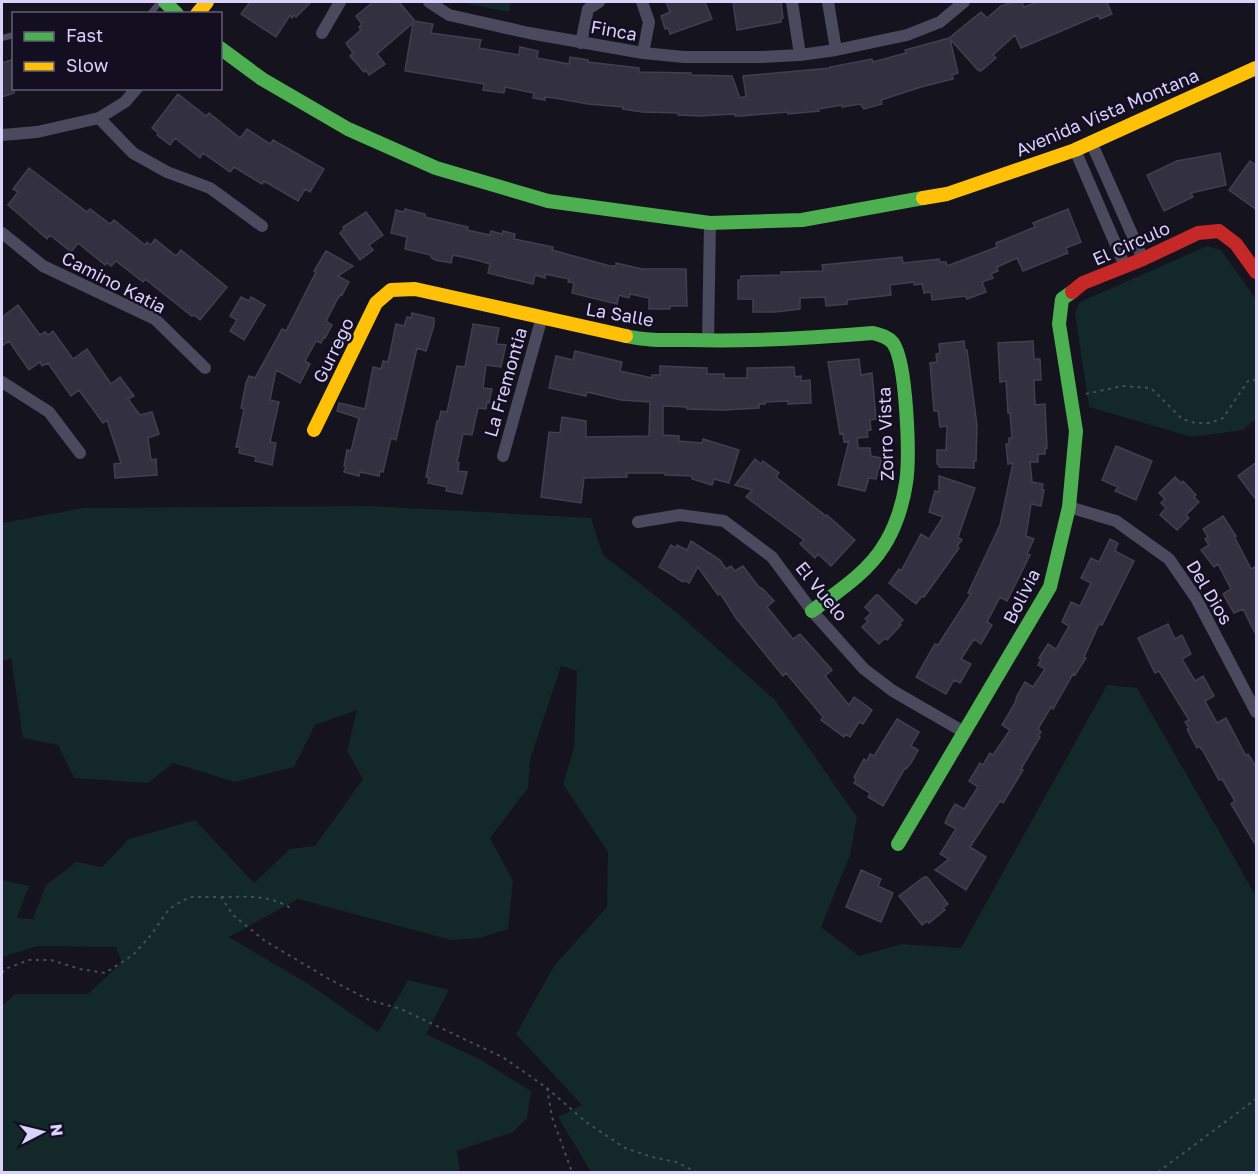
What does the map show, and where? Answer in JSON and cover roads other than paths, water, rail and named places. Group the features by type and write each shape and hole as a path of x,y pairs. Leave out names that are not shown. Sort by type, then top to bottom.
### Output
{"street":[{"path":"322,33 340,2"},
{"name":"Finca","path":"429,2 449,15 581,43 643,53 696,57 800,55 836,50 907,35 940,22 964,2"},
{"path":"581,43 588,9 599,2"},
{"path":"642,2 649,22 643,53"},
{"path":"792,2 800,55"},
{"path":"828,2 836,50"},
{"name":"Avenida Vista Montana","path":"222,49 262,79 348,129 436,168 548,201 710,223 802,220 946,195 1075,150 1257,68"},
{"path":"2,135 37,132 99,118 124,102 135,90"},
{"path":"99,118 133,153 167,172 210,188 262,226"},
{"path":"1091,142 1143,259"},
{"path":"1075,150 1125,266"},
{"path":"708,341 710,223"},
{"name":"El Circulo","path":"1062,299 1083,284 1143,259 1198,232 1218,231 1236,244 1257,272"},
{"name":"Camino Katia","path":"2,233 43,266 155,319 206,368"},
{"name":"La Salle","path":"391,290 415,289 638,339 786,340 873,333 882,335"},
{"name":"Gurrego","path":"314,430 376,303 391,290"},
{"name":"Bolivia","path":"898,844 1050,586 1069,507 1076,431 1059,324 1062,299"},
{"name":"La Fremontia","path":"503,456 542,317"},
{"name":"Zorro Vista","path":"812,611 867,566 883,547 896,519 907,481 907,446 900,363 897,349 891,339 882,335"},
{"path":"2,382 49,412 80,453"},
{"name":"Del Dios","path":"1069,507 1116,521 1169,559 1196,598 1257,712"},
{"name":"El Vuelo","path":"638,522 680,515 724,521 772,556 812,611 864,669 893,692 964,732"}]}
